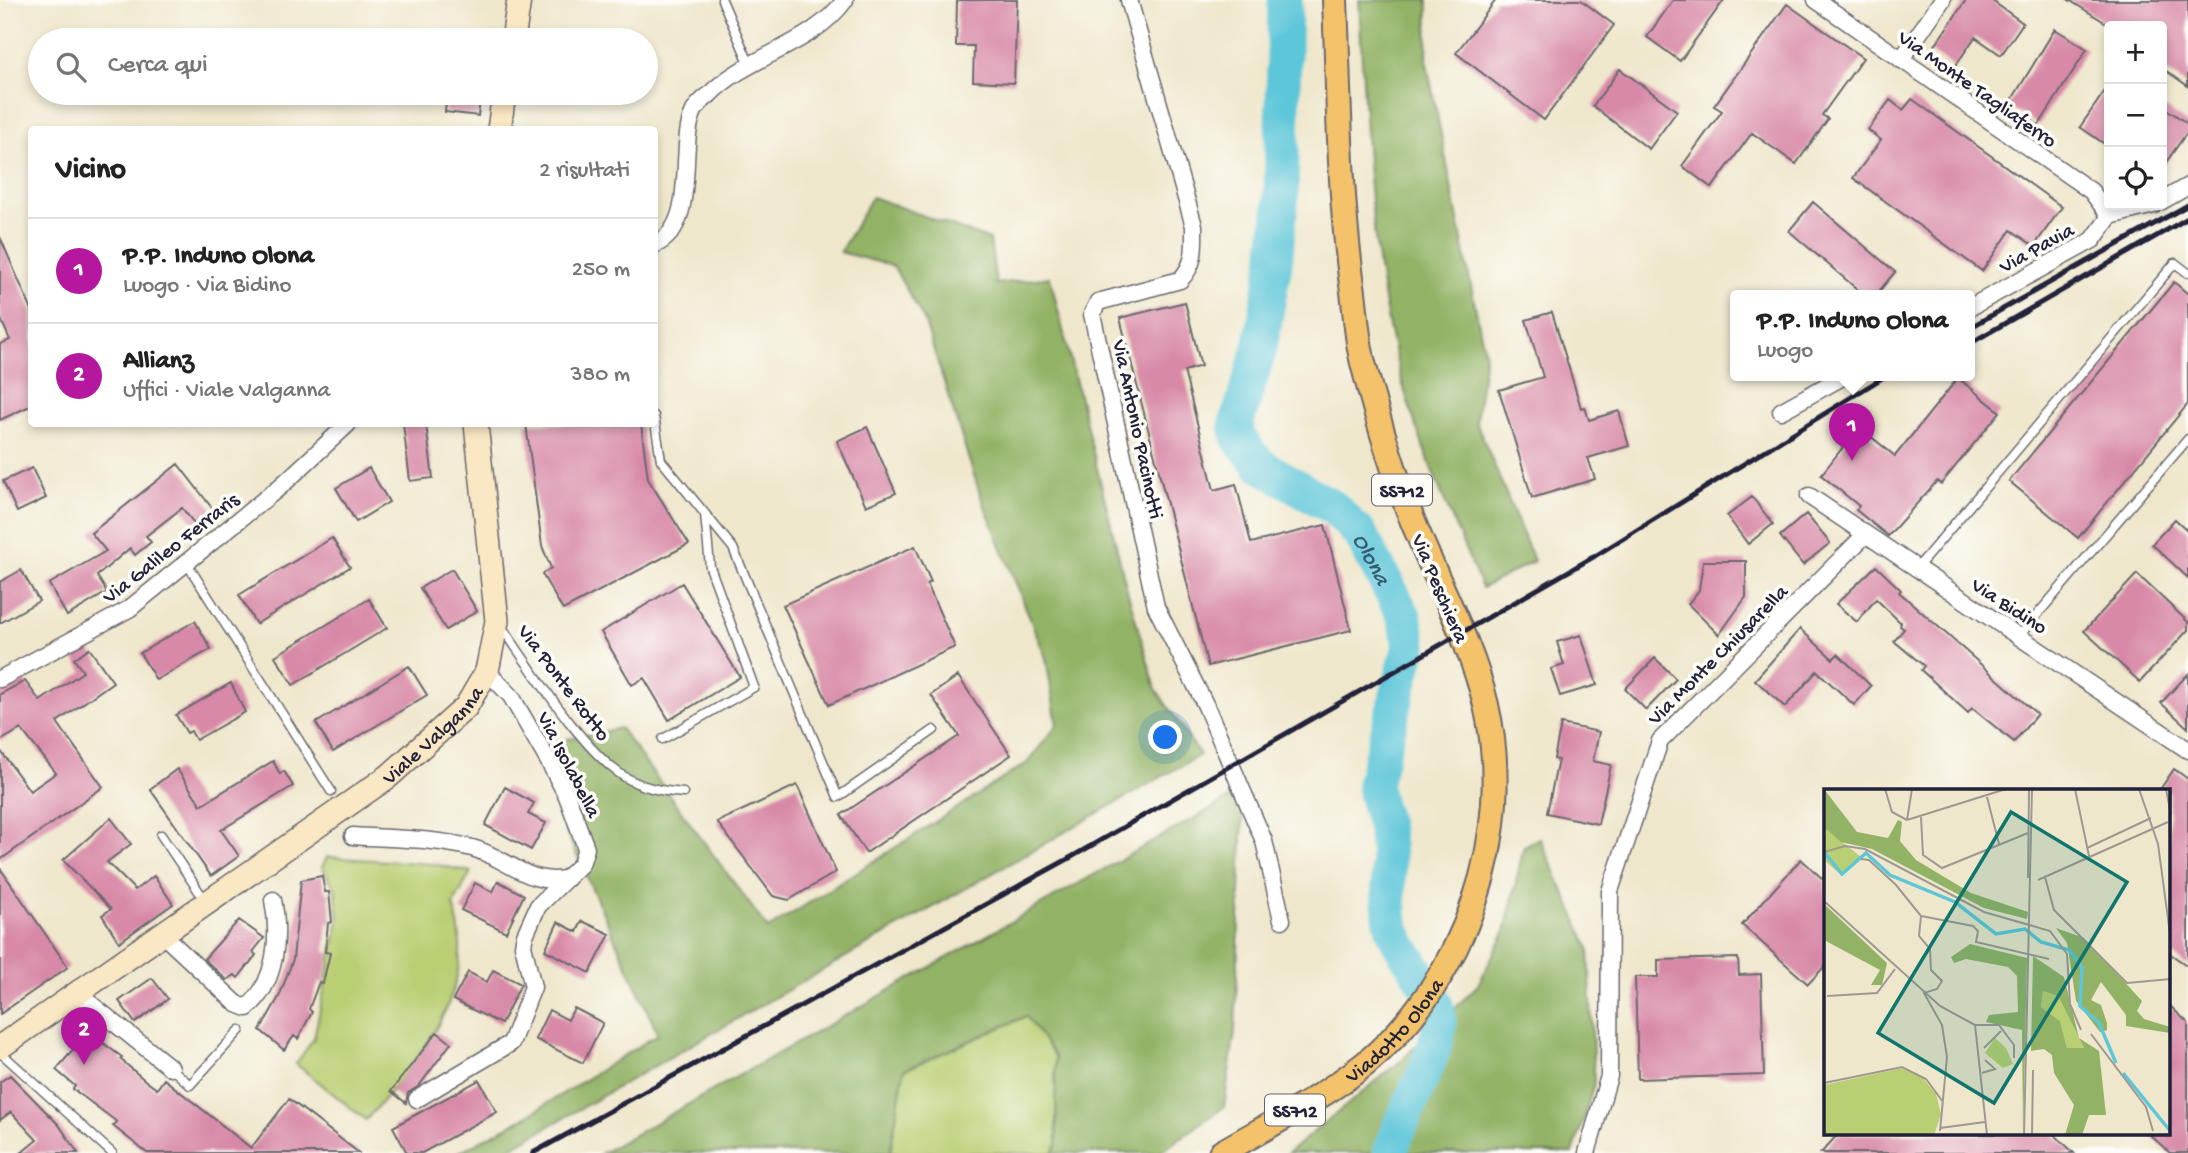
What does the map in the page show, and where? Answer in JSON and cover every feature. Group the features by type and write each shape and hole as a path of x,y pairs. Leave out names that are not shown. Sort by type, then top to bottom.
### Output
{"main road":[{"path":"515,28 519,0"},
{"name":"Via Peschiera","path":"1335,0 1345,240 1362,359 1389,454 1418,535 1478,678 1490,730 1495,780 1491,829 1470,914 1447,964"},
{"path":"500,126 503,105"},
{"name":"Viale Valganna","path":"0,1049 161,933 389,776 466,707 487,671 497,621 476,427"},
{"name":"Viadotto Olona","path":"1221,1153 1319,1096 1366,1063 1402,1028 1447,964"}],"street":[{"path":"658,243 679,218 686,192 687,139 694,109 713,90 750,65 809,33 836,13 845,0"},
{"name":"Via Antonio Pacinotti","path":"1129,0 1194,226 1194,256 1189,271 1180,280 1098,302 1092,314 1156,607 1206,706 1264,841 1282,920"},
{"name":"Via Monte Tagliaferro","path":"1816,0 2091,191 2110,216"},
{"path":"1901,60 1942,0"},
{"path":"2167,198 2188,186"},
{"path":"2110,216 2134,210"},
{"name":"Via Pavia","path":"1975,304 2093,240 2110,216"},
{"path":"1781,411 1835,381"},
{"name":"Via Galileo Ferraris","path":"0,678 129,609 281,486 345,427"},
{"name":"Via Bidino","path":"1809,496 2188,750"},
{"name":"Via Monte Chiusarella","path":"1587,1153 1609,1076 1610,891 1660,741 1865,535"},
{"name":"Via Isolabella","path":"417,1099 511,1043 533,987 523,945 525,934 538,906 581,864 586,848 568,796 511,696 487,671"},
{"path":"353,836 460,845 486,852 540,881 555,882 570,877"},
{"path":"161,933 237,1004 247,1008 263,987 275,954 277,921 273,900"},
{"path":"77,993 171,1068"}],"lane":[{"path":"722,0 750,65"},
{"path":"1917,568 2175,263 2188,273"},
{"path":"656,427 661,460 733,548 838,797 934,730"},
{"path":"2019,636 2188,439"},
{"path":"663,739 754,687 710,567 705,514"},
{"path":"186,562 331,791"},
{"name":"Via Ponte Rotto","path":"497,621 595,752 625,778 655,790 682,793"},
{"path":"161,835 206,902"},
{"path":"171,1068 190,1085 240,1030"},
{"path":"0,1049 112,1153"}],"green space":[{"path":"1359,0 1428,0 1427,64 1485,356 1476,422 1534,561 1482,588 1422,444 1403,384 1386,311 1373,223"},
{"path":"872,197 990,240 996,284 1050,277 1127,590 1156,689 1200,755 502,1153 457,1153 522,1119 658,1034 564,827 585,816 553,742 620,728 768,929 1027,763 1057,725 1046,658 980,494 924,320 893,266 840,252"},
{"path":"1237,794 1243,812 1235,1031 1224,1107 1159,1153 1053,1153 1057,1144 1055,1056 1026,1016 904,1070 890,1153 602,1153"},
{"path":"1540,838 1589,948 1594,1084 1573,1153 1288,1153 1401,1061 1478,985 1505,932 1524,846"},
{"path":"327,857 433,864 471,872 453,905 460,936 459,965 452,994 440,1022 424,1048 366,1120 296,1064 314,1038 339,920 335,888 322,867"},
{"path":"1027,1016 1055,1056 1057,1144 1053,1153 890,1153 904,1070"}],"building":[{"path":"957,0 1017,0 1014,83 973,81 974,46 956,46"},
{"path":"1496,0 1581,0 1614,25 1544,120 1456,53"},
{"path":"1673,0 1724,0 1680,61 1647,37"},
{"path":"1966,0 1991,0 2023,23 2001,55 1975,37 1954,68 1931,51"},
{"path":"2069,0 2188,0 2188,86 2167,71 2167,21 2104,22"},
{"path":"1787,4 1863,58 1822,115 1828,119 1796,164 1752,133 1712,188 1682,166 1722,111 1714,106"},
{"path":"2055,29 2087,49 2039,125 2008,106"},
{"path":"1620,69 1677,111 1649,149 1593,106"},
{"path":"2104,92 2104,144 2080,127"},
{"path":"1912,99 2062,207 2034,246 2011,230 1982,271 1853,178 1881,140 1868,130 1890,100 1903,110"},
{"path":"446,105 479,105 478,116 445,112"},
{"path":"2167,109 2188,124 2188,131 2167,161"},
{"path":"1813,202 1895,272 1880,290 1858,290 1789,231"},
{"path":"0,237 28,302 28,407 0,420 0,344 10,340 0,317"},
{"path":"2174,282 2188,294 2188,404 2078,538 2009,481"},
{"path":"1185,302 1201,366 1184,371 1214,490 1236,484 1251,543 1325,525 1351,630 1208,666 1120,318"},
{"path":"1552,312 1581,408 1585,407 1589,420 1619,411 1629,446 1588,458 1595,479 1532,498 1499,390 1543,377 1526,320"},
{"path":"1956,381 1962,381 2000,412 1941,484 1937,481 1888,536 1856,510 1859,506 1821,475 1859,427 1895,456"},
{"path":"403,427 426,427 433,478 410,481"},
{"path":"526,427 641,427 648,479 689,544 563,610 542,574 551,568 542,546"},
{"path":"867,427 896,493 866,506 837,441"},
{"path":"178,464 219,517 200,531 182,508 146,536 151,542 135,555 130,548 97,576 107,592 67,616 49,584 106,551 91,533"},
{"path":"32,468 46,498 17,512 3,481"},
{"path":"369,468 389,502 356,522 336,488"},
{"path":"1752,497 1773,524 1748,544 1727,516"},
{"path":"1806,514 1830,543 1803,565 1780,536"},
{"path":"2175,519 2188,531 2188,578 2152,544"},
{"path":"332,538 350,567 256,624 239,595"},
{"path":"915,546 931,582 927,584 955,647 829,705 783,605"},
{"path":"1703,561 1746,561 1746,597 1719,635 1688,604 1699,590"},
{"path":"1876,566 1901,590 1899,592 2037,714 2014,742 1972,708 1968,713 1921,670 1924,666 1894,641 1904,629 1900,626 1901,623 1876,599 1857,622 1836,604"},
{"path":"452,569 477,611 446,630 420,588"},
{"path":"21,570 39,601 0,623 0,582"},
{"path":"2137,574 2188,622 2188,630 2140,682 2084,631"},
{"path":"682,583 740,677 669,720 644,678 632,685 601,632"},
{"path":"369,599 387,628 293,685 275,656"},
{"path":"195,621 211,649 156,680 140,653"},
{"path":"1800,629 1833,659 1838,654 1871,686 1854,705 1817,671 1785,707 1755,680"},
{"path":"1581,635 1597,685 1560,696 1551,669 1564,665 1557,642"},
{"path":"89,648 113,682 57,722 103,787 0,860 0,750 30,791 56,773 21,729 0,741 0,694 25,681 40,701 83,672 74,659"},
{"path":"1655,658 1676,679 1646,710 1625,689"},
{"path":"409,666 427,695 333,752 316,723"},
{"path":"2188,674 2188,728 2161,703"},
{"path":"958,676 1011,755 866,853 841,815 959,736 931,695"},
{"path":"231,683 245,712 196,740 191,731 187,733 176,715"},
{"path":"1561,724 1599,732 1593,761 1611,765 1598,824 1547,813 1558,760 1554,759"},
{"path":"273,761 280,774 284,771 293,786 221,830 239,856 211,876 150,789 177,769 201,805"},
{"path":"2174,769 2188,779 2188,966 2170,954 2170,789 2160,789"},
{"path":"797,785 836,872 789,900 773,896 717,822"},
{"path":"505,787 534,803 528,814 546,823 531,850 485,825"},
{"path":"111,818 131,844 107,862 135,890 154,876 173,904 119,942 102,915 111,909 63,860"},
{"path":"1801,859 1824,880 1824,967 1808,984 1742,925"},
{"path":"0,868 68,967 0,1014"},
{"path":"322,876 325,892 329,892 332,922 328,923 325,952 330,953 323,983 319,982 309,1009 312,1012 298,1039 294,1036 284,1050 260,1030 279,997 293,959 301,880"},
{"path":"498,881 524,895 506,932 461,910 475,883 493,892"},
{"path":"239,920 264,938 253,952 256,955 238,978 235,975 227,980 204,959"},
{"path":"582,921 610,934 590,973 545,950 558,922 577,932"},
{"path":"1738,958 1739,975 1761,974 1764,1075 1638,1079 1635,977 1658,977 1658,960"},
{"path":"493,970 521,984 501,1024 453,1000 468,972 487,982"},
{"path":"152,978 168,999 135,1023 119,1001"},
{"path":"2170,1006 2188,1023 2188,1153 2170,1153 2151,1136 2170,1136"},
{"path":"574,1008 603,1023 583,1063 535,1039 549,1010 568,1020"},
{"path":"88,1032 122,1057 120,1059 147,1082 157,1089 164,1079 251,1148 289,1099 359,1153 147,1153 113,1126 117,1122 73,1089 75,1086 56,1070"},
{"path":"437,1032 451,1043 419,1086 408,1093 406,1103 391,1091"},
{"path":"10,1075 59,1125 78,1153 21,1153 37,1140 11,1112 0,1120 0,1082"},
{"path":"479,1080 497,1112 422,1153 407,1153 393,1127"},
{"path":"1836,1136 2056,1136 2074,1153 1821,1153"}],"waterway":[{"name":"Olona","path":"1285,0 1281,202 1275,263 1260,348 1236,425 1239,439 1260,465 1334,508 1360,534 1404,616 1410,646 1374,784 1387,842 1391,921 1401,947 1432,996 1439,1023 1433,1051 1390,1153"}],"railway":[{"path":"1975,325 2188,205"},
{"path":"1975,341 2188,218"},
{"path":"533,1153 1068,859 1595,556 1877,381"}],"place":[{"name":"P.P. Induno Olona","path":"1852,461"},
{"name":"Allianz","path":"84,1065"}]}
